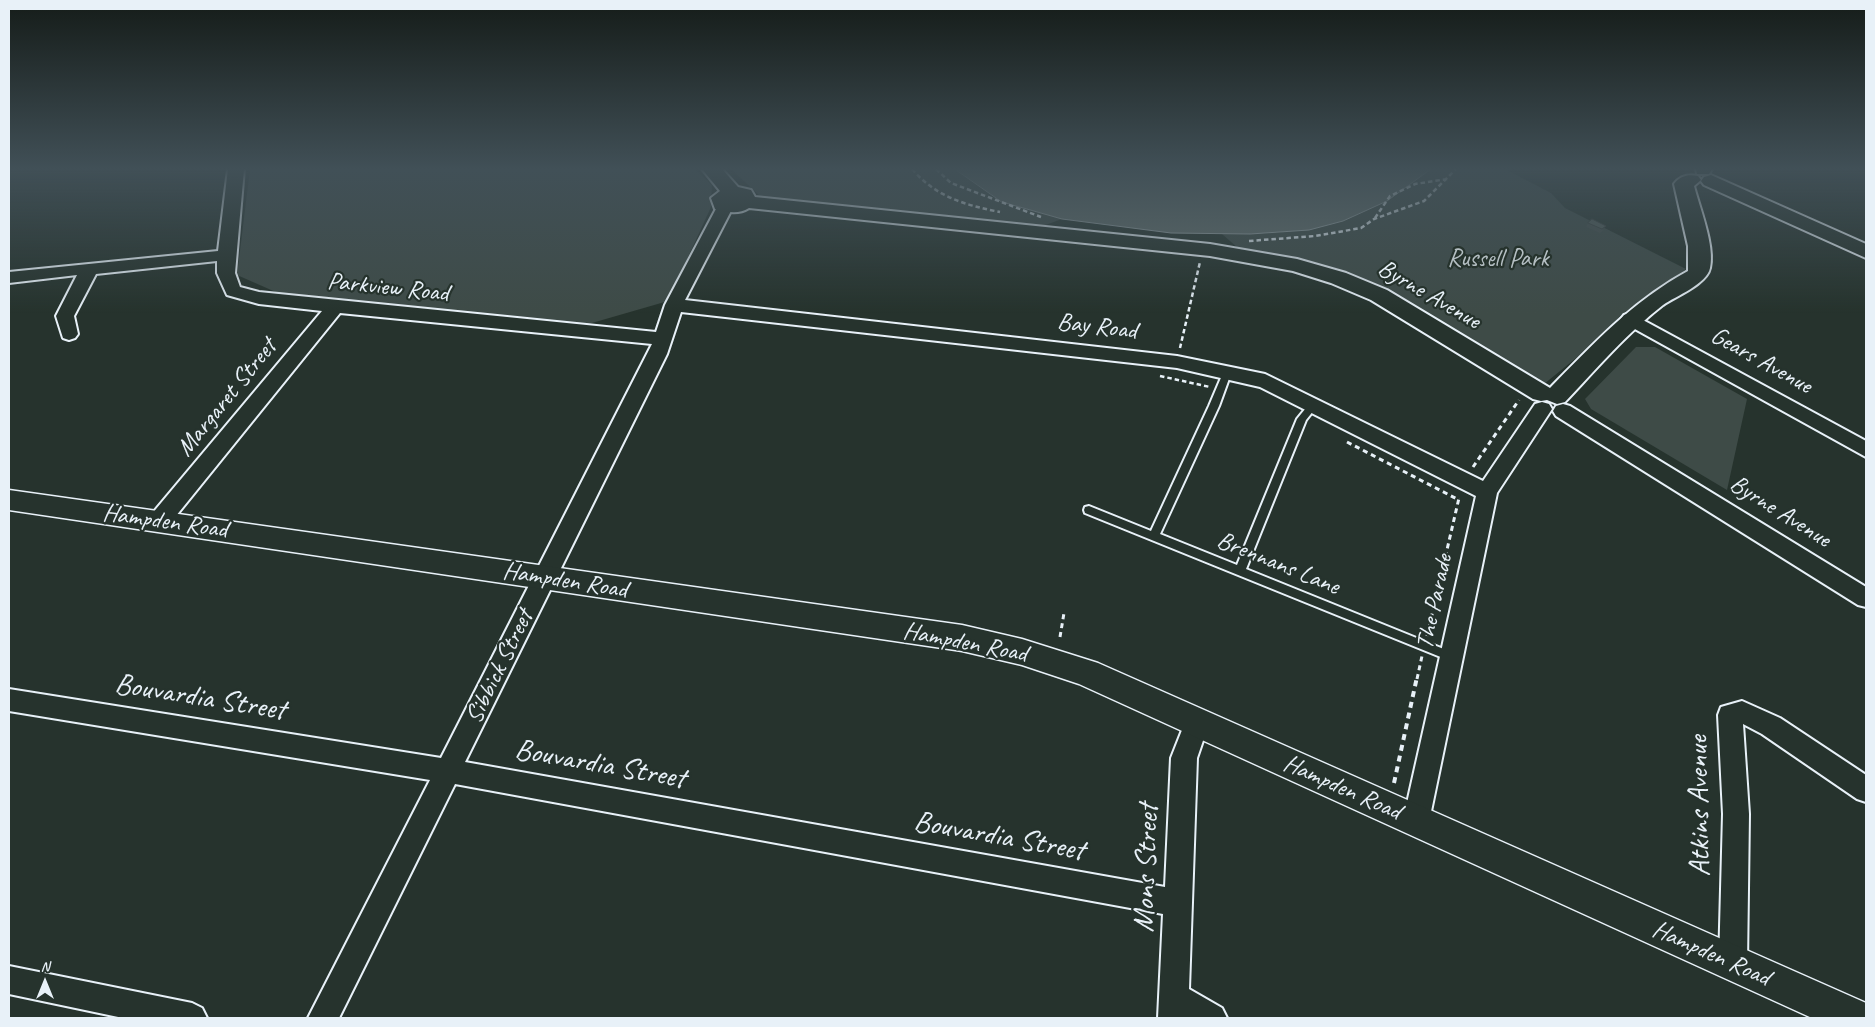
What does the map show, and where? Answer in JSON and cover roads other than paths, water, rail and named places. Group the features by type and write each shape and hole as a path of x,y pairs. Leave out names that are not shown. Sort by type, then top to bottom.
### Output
{"main road":[{"name":"Hampden Road","path":"9,500 962,638 1054,661 1087,673 1855,1018"}],"street":[{"name":"Parkview Road","path":"230,217 226,273 233,291 260,298 335,307 662,339"},
{"name":"Sibbick Street","path":"323,1018 658,354 674,304 724,217"},
{"name":"Byrne Avenue","path":"895,217 1200,249 1281,260 1353,282 1379,295 1545,402 1866,598"},
{"name":"The Parade","path":"1416,821 1487,492 1545,402 1630,319 1701,270 1701,257 1692,217"},
{"path":"1792,217 1866,252"},
{"path":"9,278 226,255"},
{"path":"69,334 65,316 89,270"},
{"name":"Bay Road","path":"674,304 1177,362 1224,381 1265,381 1487,492"},
{"name":"Margaret Street","path":"159,522 335,307"},
{"name":"Gears Avenue","path":"1630,319 1866,450"},
{"name":"Bouvardia Street","path":"9,700 449,771 1178,903"},
{"name":"Atkins Avenue","path":"1733,964 1736,814 1730,715 1742,712 1770,726 1866,790"},
{"name":"Mons Street","path":"1174,1008 1184,758 1197,723"},
{"path":"9,980 192,1018"},
{"path":"1174,1008 1212,1018"}],"lane":[{"path":"1154,536 1224,381"},
{"path":"1240,571 1302,419 1313,405"},
{"name":"Brennans Lane","path":"1089,510 1452,657"}],"park label":[{"name":"Russell Park","path":"1498,259"}]}
